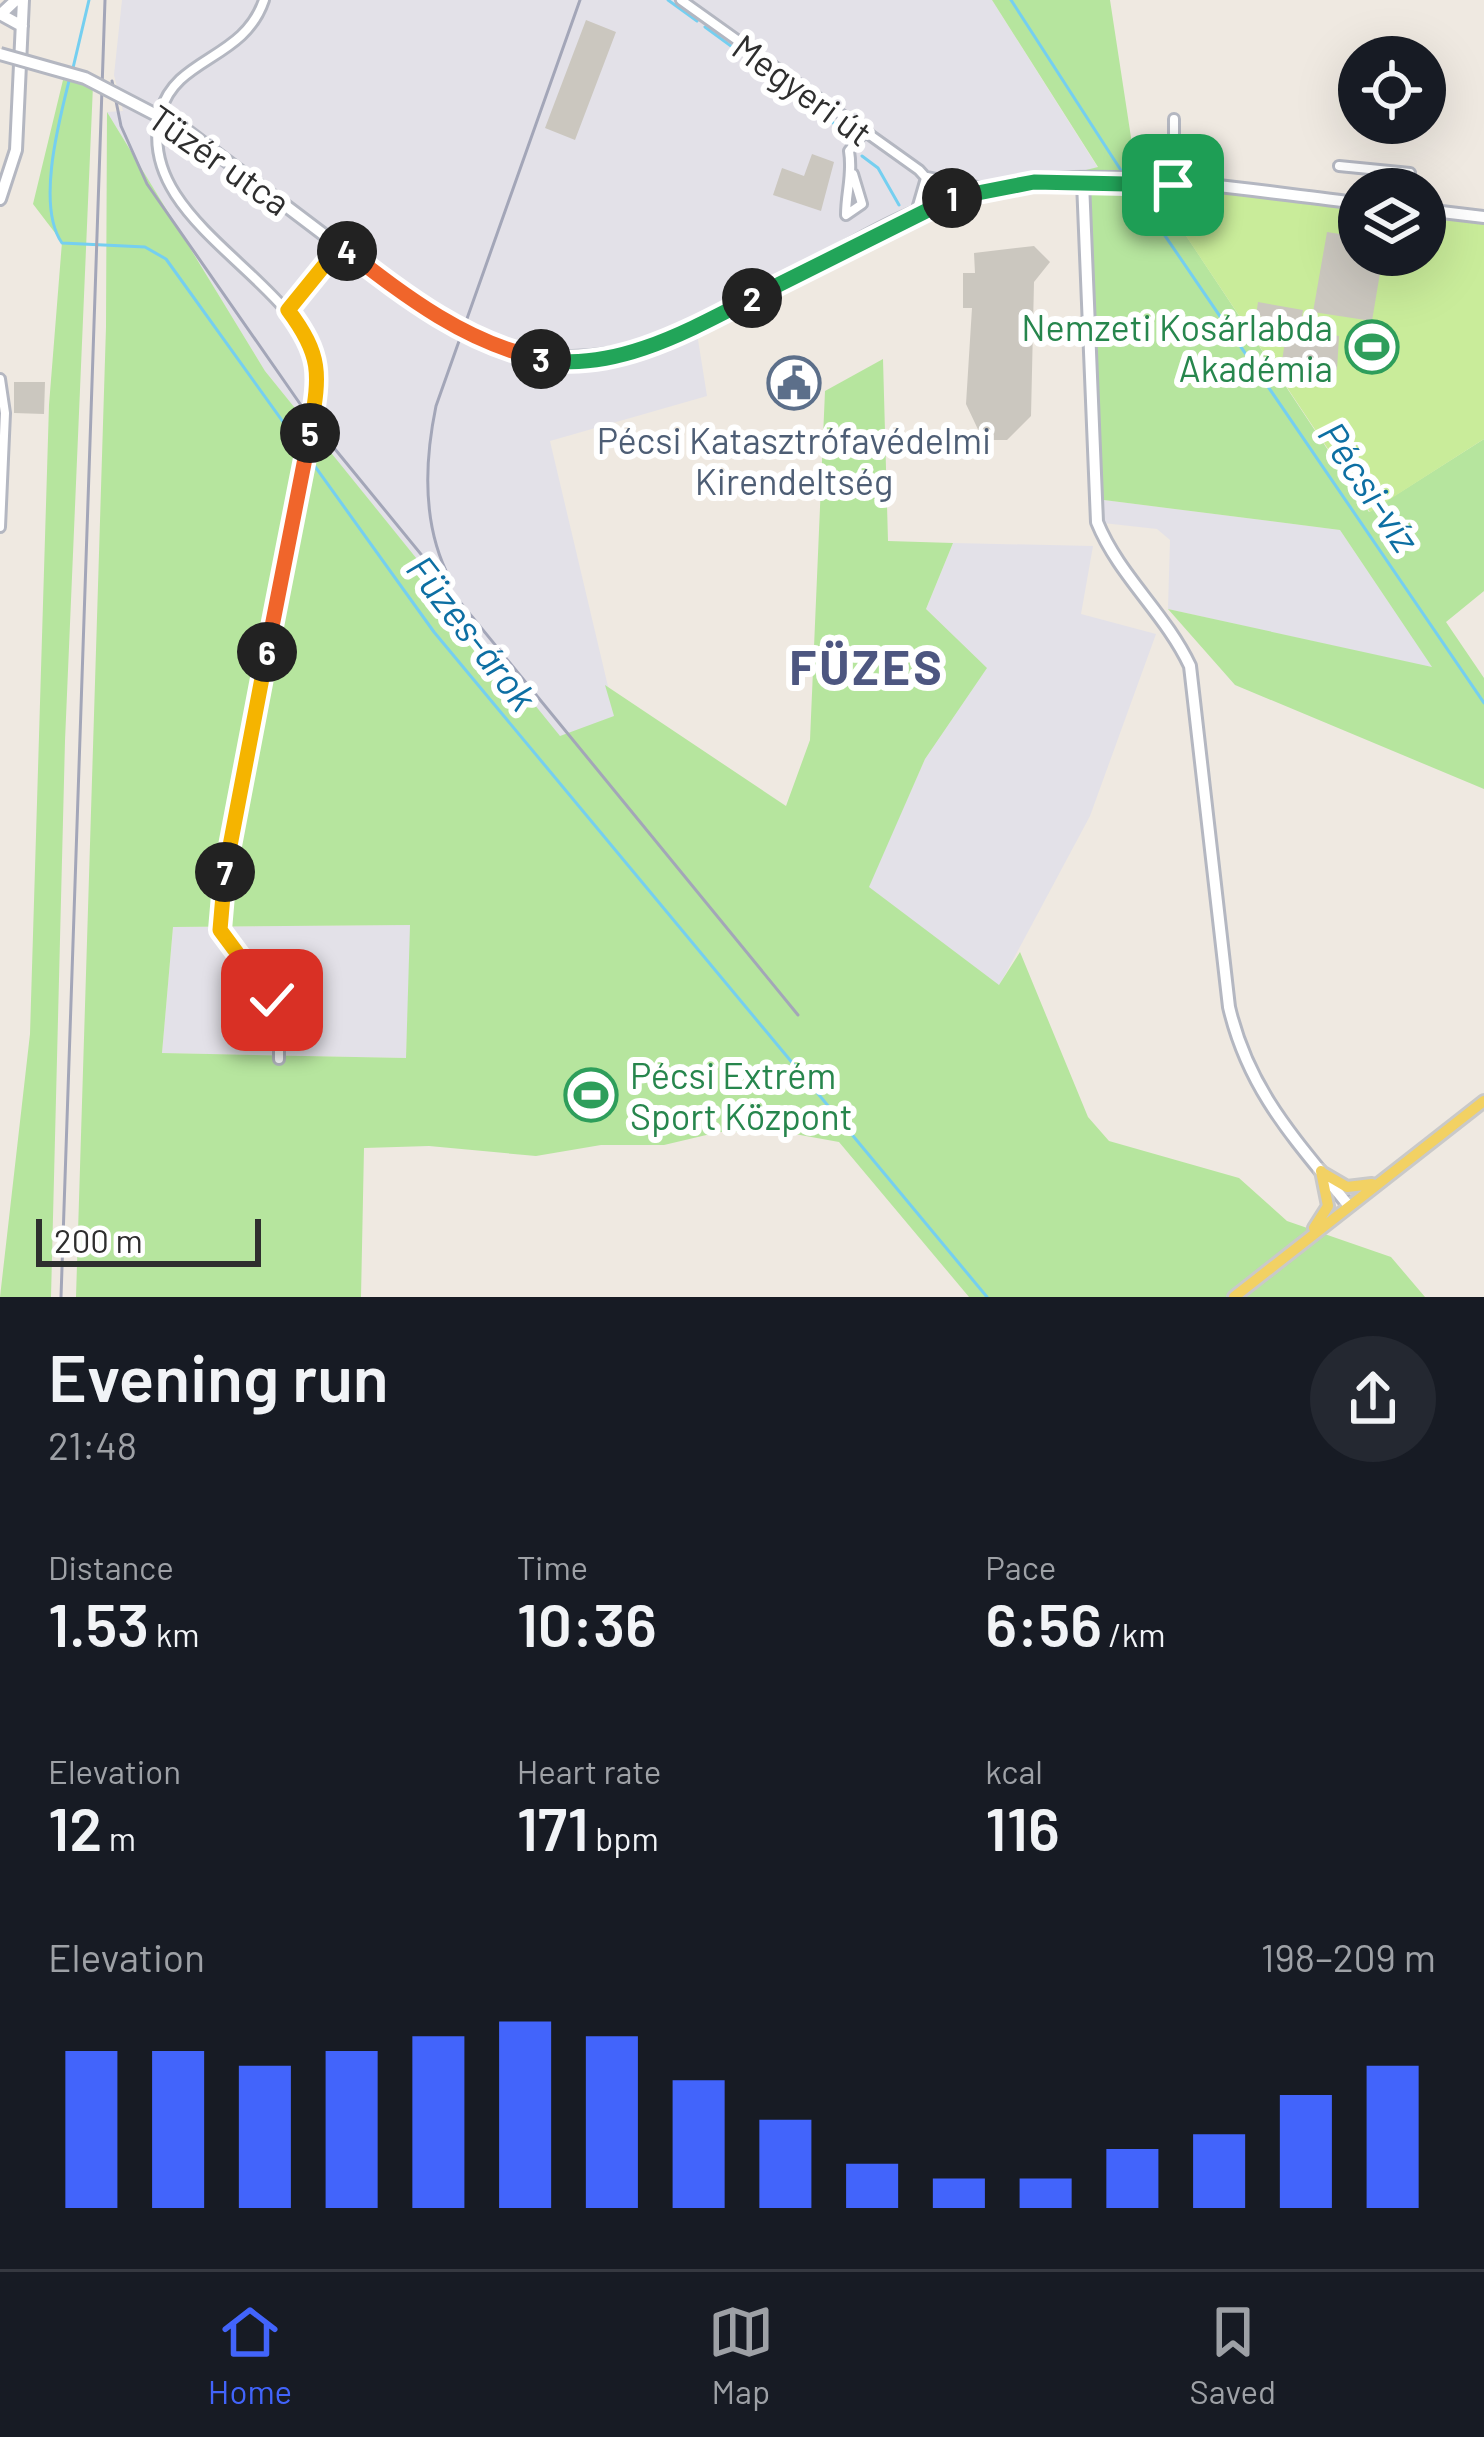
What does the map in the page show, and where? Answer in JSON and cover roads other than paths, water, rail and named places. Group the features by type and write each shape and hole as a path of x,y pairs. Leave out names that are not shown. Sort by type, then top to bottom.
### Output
{"main road":[{"path":"1234,1297 1484,1101"},
{"path":"1321,1171 1347,1187 1381,1181"},
{"path":"1310,1236 1328,1206 1321,1171"}],"street":[{"path":"0,199 17,126 23,27 20,0 0,14 23,27"},
{"path":"264,0 250,32 174,86 157,130 171,187 183,208 288,310 310,340 318,366 306,458 221,892 219,928 279,1008 279,1059"},
{"name":"Megyeri út","path":"681,0 926,177 946,200 984,189 1118,180 1338,201"},
{"name":"Tüzér utca","path":"0,54 85,78 187,131 418,306 467,334 550,361 598,359 652,345 946,200"},
{"path":"1173,185 1174,119"},
{"path":"3,123 17,126"},
{"path":"853,174 845,190 846,215 862,204 848,151 862,134"},
{"path":"1339,166 1360,168"},
{"path":"913,214 925,195 926,177"},
{"name":"Megyeri út","path":"926,177 984,189"},
{"path":"1084,198 1104,180"},
{"path":"1049,182 1084,198"},
{"path":"1083,182 1096,522 1109,553 1164,622 1190,666 1229,1007 1241,1058 1266,1102 1348,1206"},
{"path":"1446,212 1484,217"},
{"path":"288,310 340,246"},
{"path":"0,379 5,413 0,527"}],"waterway":[{"name":"Füzes-árok","path":"73,68 89,0"},
{"path":"668,0 697,21"},
{"name":"Pécsi-víz","path":"1011,0 1124,175"},
{"path":"705,27 731,46"},
{"path":"752,62 852,137"},
{"name":"Füzes-árok","path":"70,77 50,186 54,227 62,243 145,247 166,259 434,632 987,1297"},
{"path":"862,156 878,168 899,205"},
{"name":"Pécsi-víz","path":"1129,183 1484,703"}],"railway":[{"path":"61,1297 105,0"},
{"path":"450,579 434,538 428,494 436,406 580,0"},
{"path":"112,81 121,126 147,184 312,421 798,1015"}],"place":[{"name":"Nemzeti Kosárlabda Akadémia","path":"1372,347"},
{"name":"Pécsi Katasztrófavédelmi Kirendeltség","path":"794,383"},
{"name":"Pécsi Extrém Sport Központ","path":"591,1095"}],"district":[{"name":"FÜZES","path":"867,666"}]}
